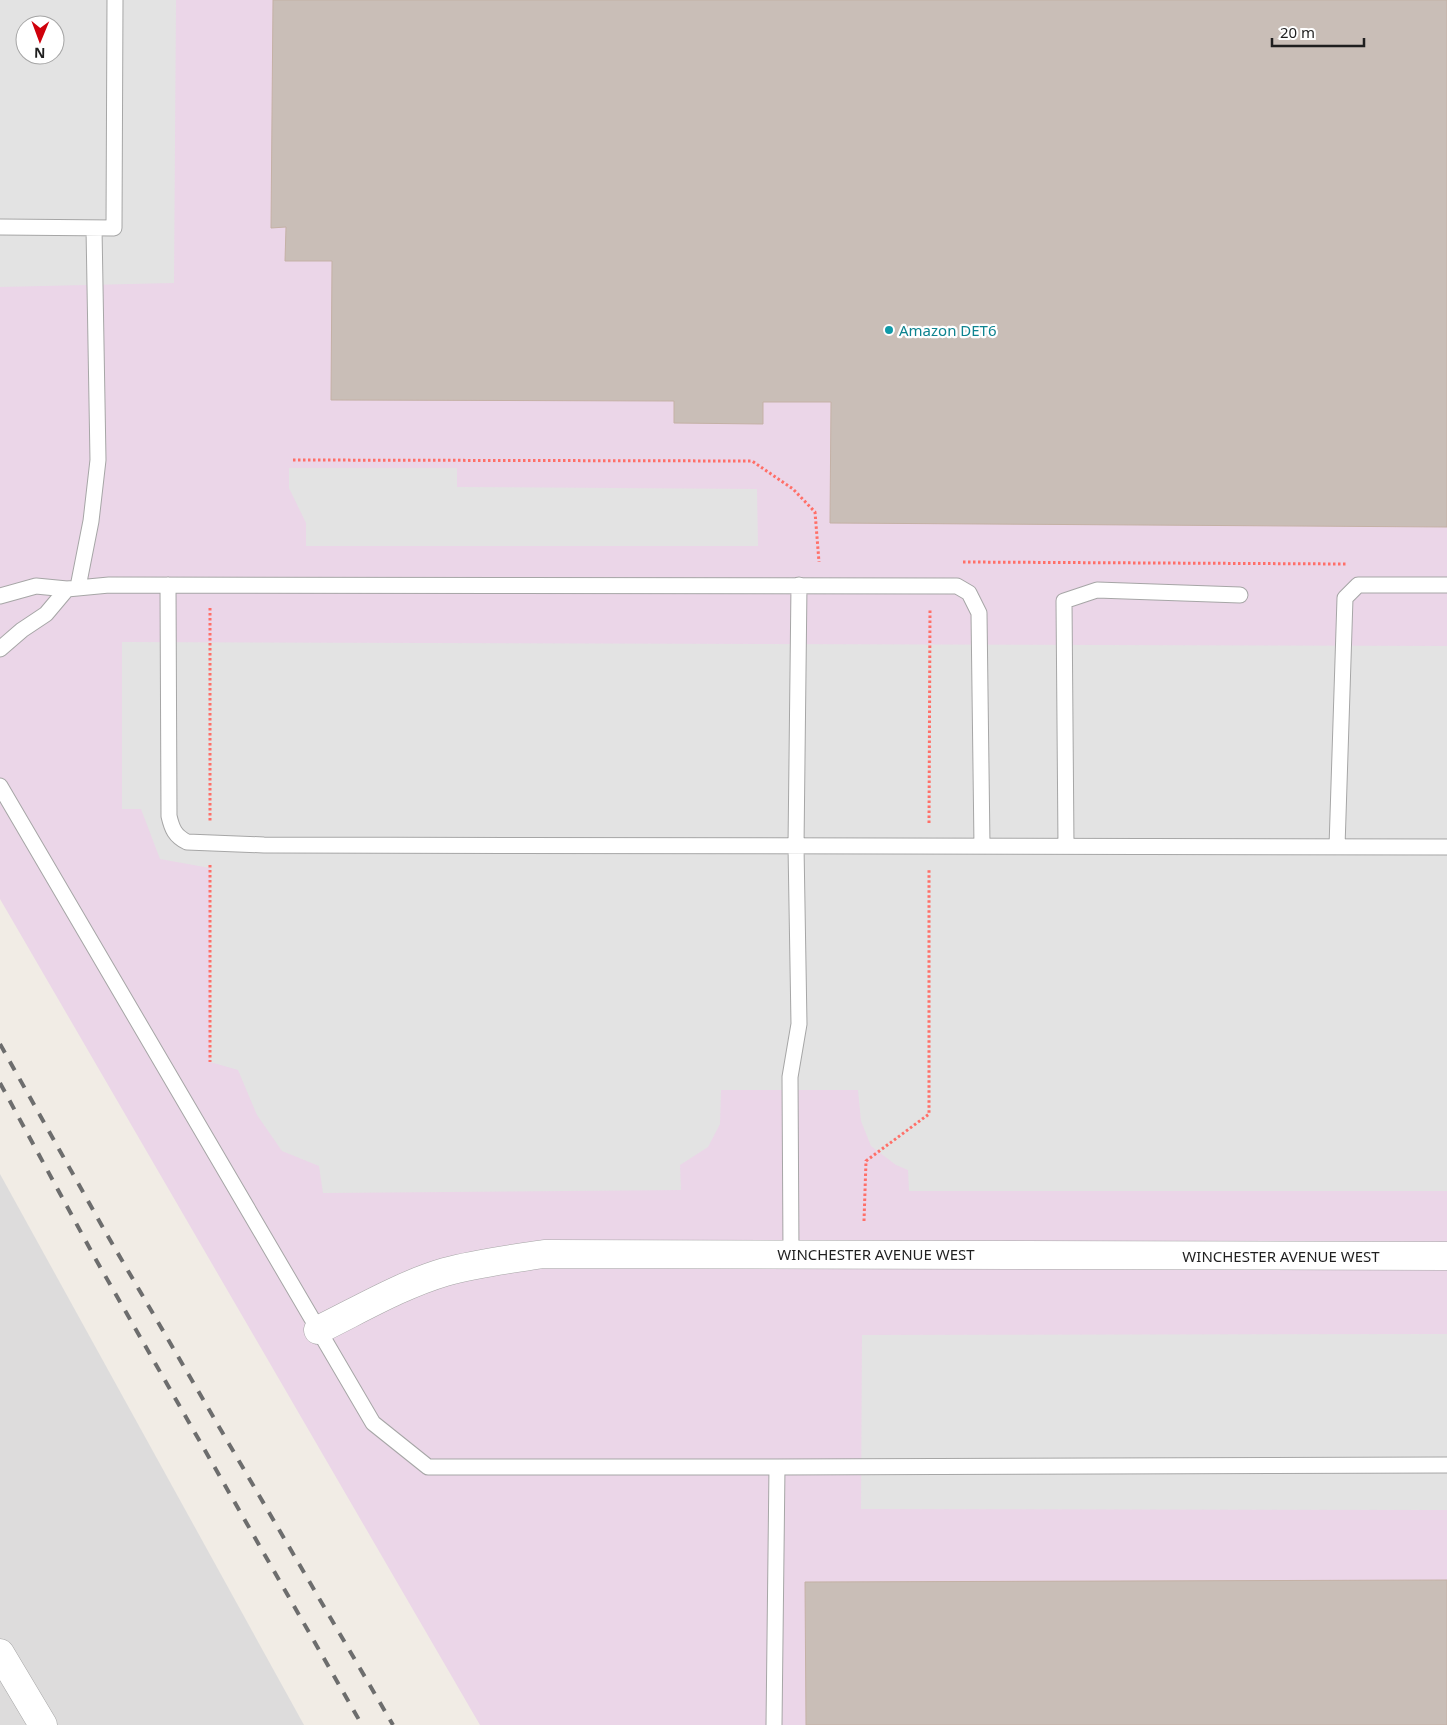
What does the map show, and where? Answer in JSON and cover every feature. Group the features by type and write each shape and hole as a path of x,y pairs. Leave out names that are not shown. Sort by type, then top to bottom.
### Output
{"street":[{"name":"WINCHESTER AVENUE WEST","path":"318,1330 402,1289 444,1272 544,1254 1447,1256"},
{"path":"0,1653 44,1725"}],"lane":[{"path":"0,227 114,228 115,0"},
{"path":"0,649 22,630 46,614 72,588 91,520 98,460 94,228"},
{"path":"0,596 36,586 72,588 210,584 957,586 969,593 979,613 982,846"},
{"path":"168,585 169,816 172,829 178,838 187,842 210,844 1447,847"},
{"path":"792,1254 790,1077 799,1024 796,846 799,585"},
{"path":"1337,846 1345,598 1358,585 1447,585"},
{"path":"1066,846 1064,601 1097,590 1240,595"},
{"path":"0,786 373,1423 428,1467 1447,1465"},
{"path":"774,1725 777,1467"}],"path":[{"path":"293,460 752,461 793,489 815,512 819,562"},
{"path":"812,562 828,562"},
{"path":"960,562 1348,564"},
{"path":"210,584 210,1062"},
{"path":"864,1221 866,1162 929,1114 930,585"}],"shaded area":[{"path":"0,0 1447,0 1447,1725 480,1725 0,899"},
{"path":"0,0 176,0 174,283 0,287"},
{"path":"289,468 457,468 457,487 757,489 758,546 306,546 306,523 289,488"},
{"path":"122,642 1447,646 1447,1191 909,1191 908,1170 896,1165 871,1146 861,1121 858,1090 721,1090 720,1124 708,1147 680,1165 681,1190 323,1193 319,1166 282,1151 257,1115 238,1070 210,1062 210,868 160,859 141,809 122,809"},
{"path":"0,1174 304,1725 0,1725"},
{"path":"1447,1334 1447,1510 861,1509 862,1335"}],"building":[{"name":"Amazon DET6","path":"273,0 1447,0 1447,527 830,523 831,402 763,402 763,424 674,423 674,401 331,400 332,261 285,261 286,227 271,228"},
{"path":"1447,1580 1447,1725 806,1725 805,1582"}],"railway":[{"path":"0,1044 106,1233 393,1725"},
{"path":"0,1083 95,1258 362,1725"}],"place":[{"name":"Amazon DET6","path":"889,330"}]}
